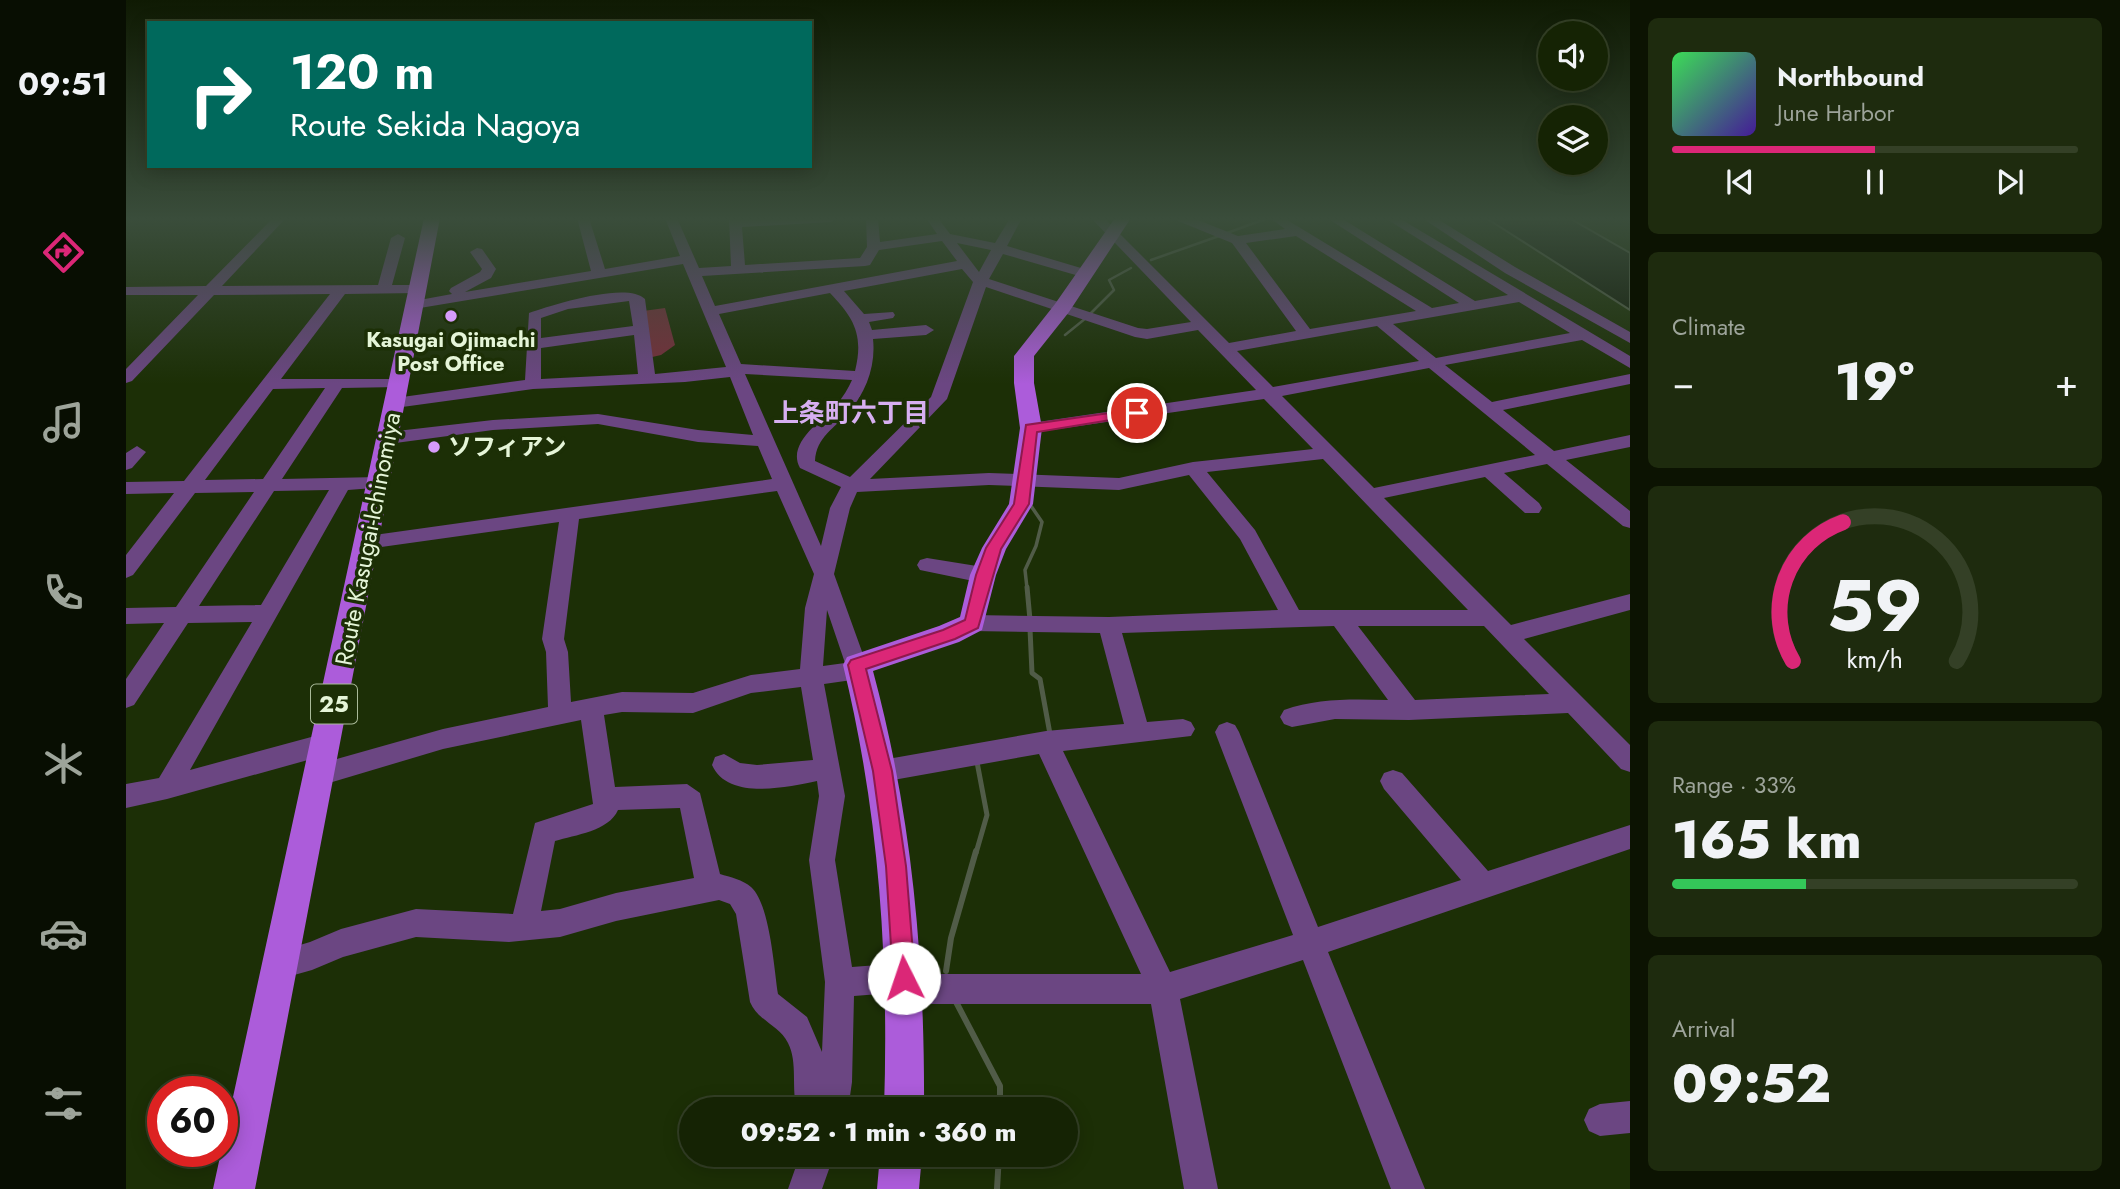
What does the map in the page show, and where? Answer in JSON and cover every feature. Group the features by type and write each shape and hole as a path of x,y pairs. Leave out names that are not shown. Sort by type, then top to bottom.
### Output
{"main road":[{"name":"Route Kasugai-Ichinomiya","path":"234,1189 397,393 425,298 428,273"},
{"path":"904,1097 905,983 896,866 883,771 858,668 972,623 983,575 993,548 1021,504 1031,428 1024,383 1024,356 1086,274"},
{"path":"898,1189 900,1167"}],"street":[{"path":"126,378 227,273"},
{"path":"384,289 388,273"},
{"path":"126,291 384,289 425,298 444,296 487,273"},
{"path":"425,298 604,273"},
{"path":"319,775 443,739 591,708 622,702 693,703 751,684 811,678 858,668 824,574 695,273"},
{"path":"788,273 800,294"},
{"path":"710,311 913,273"},
{"path":"972,273 981,281 1147,334 1202,325"},
{"path":"834,1097 840,982 822,860 832,796 811,678 816,608 840,508 849,489 939,399 985,273"},
{"path":"1156,273 1224,348 1630,761"},
{"path":"1262,273 1306,334"},
{"path":"1368,273 1430,313"},
{"path":"1422,273 1474,306"},
{"path":"1483,273 1630,363"},
{"path":"1516,273 1630,338"},
{"path":"806,464 805,453 813,436 844,407 860,377 867,352 866,335 860,318 833,288"},
{"path":"126,570 341,289"},
{"path":"533,384 534,316 566,305 631,296 638,299 648,378"},
{"path":"1224,348 1522,297"},
{"path":"860,318 888,315"},
{"path":"1381,321 1630,522"},
{"path":"534,344 643,329"},
{"path":"866,335 926,330"},
{"path":"1031,428 1269,393 1585,335"},
{"path":"268,384 337,383 397,393 736,370 838,373 860,377"},
{"path":"1489,408 1630,379"},
{"path":"126,698 337,383"},
{"path":"388,438 493,425 598,419 698,436 765,441"},
{"path":"1370,495 1630,441"},
{"path":"367,542 570,514 780,476 806,464 853,486 989,479 1119,484 1193,468 1328,453"},
{"path":"1193,468 1248,535 1293,618"},
{"path":"1491,472 1532,509"},
{"path":"126,488 379,483"},
{"path":"167,788 342,484"},
{"path":"560,715 557,652 553,639 570,514"},
{"path":"927,565 983,575"},
{"path":"1506,635 1630,602"},
{"path":"126,616 268,613"},
{"path":"972,623 1109,625 1293,618 1489,618"},
{"path":"1340,618 1409,710"},
{"path":"1109,625 1138,733"},
{"path":"1292,717 1335,709 1409,710 1573,703"},
{"path":"524,926 544,832 605,811 607,799 603,794 591,708"},
{"path":"883,771 1046,743 1183,729"},
{"path":"1227,732 1408,1189"},
{"path":"1046,743 1163,989 1201,1189"},
{"path":"126,796 167,788 326,744"},
{"path":"724,765 729,772 744,777 829,768"},
{"path":"1393,781 1482,885"},
{"path":"607,799 687,796 691,801 710,888"},
{"path":"840,982 1163,989 1310,944 1630,837"},
{"path":"280,964 416,923 524,926 561,923 616,907 710,888 731,890 746,902 750,914 765,1002 799,1030 808,1059 810,1097"},
{"path":"805,1189 813,1167"}],"shaded area":[{"path":"1573,273 1630,273 1630,310"},
{"path":"665,308 675,345 661,355 648,358 643,311"}],"waterway":[{"path":"1089,315 1114,290 1109,280 1121,273"},
{"path":"1065,335 1086,318"},
{"path":"1027,588 1025,570 1036,546 1042,522 1029,503"},
{"path":"1027,587 1030,620"},
{"path":"1030,629 1032,673 1040,679 1050,734"},
{"path":"976,853 987,815 977,762"},
{"path":"946,971 951,938 976,851"},
{"path":"955,1000 1000,1086 1000,1097"},
{"path":"997,1189 998,1167"}],"place":[{"name":"Kasugai Ojimachi Post Office","path":"451,316"},
{"name":"ソフィアン","path":"434,447"}],"district":[{"name":"上条町六丁目","path":"851,413"}],"route":[{"path":"904,978 896,866 883,771 857,665 949,634 972,623 983,575 993,548 1021,504 1031,428 1137,413"}]}
